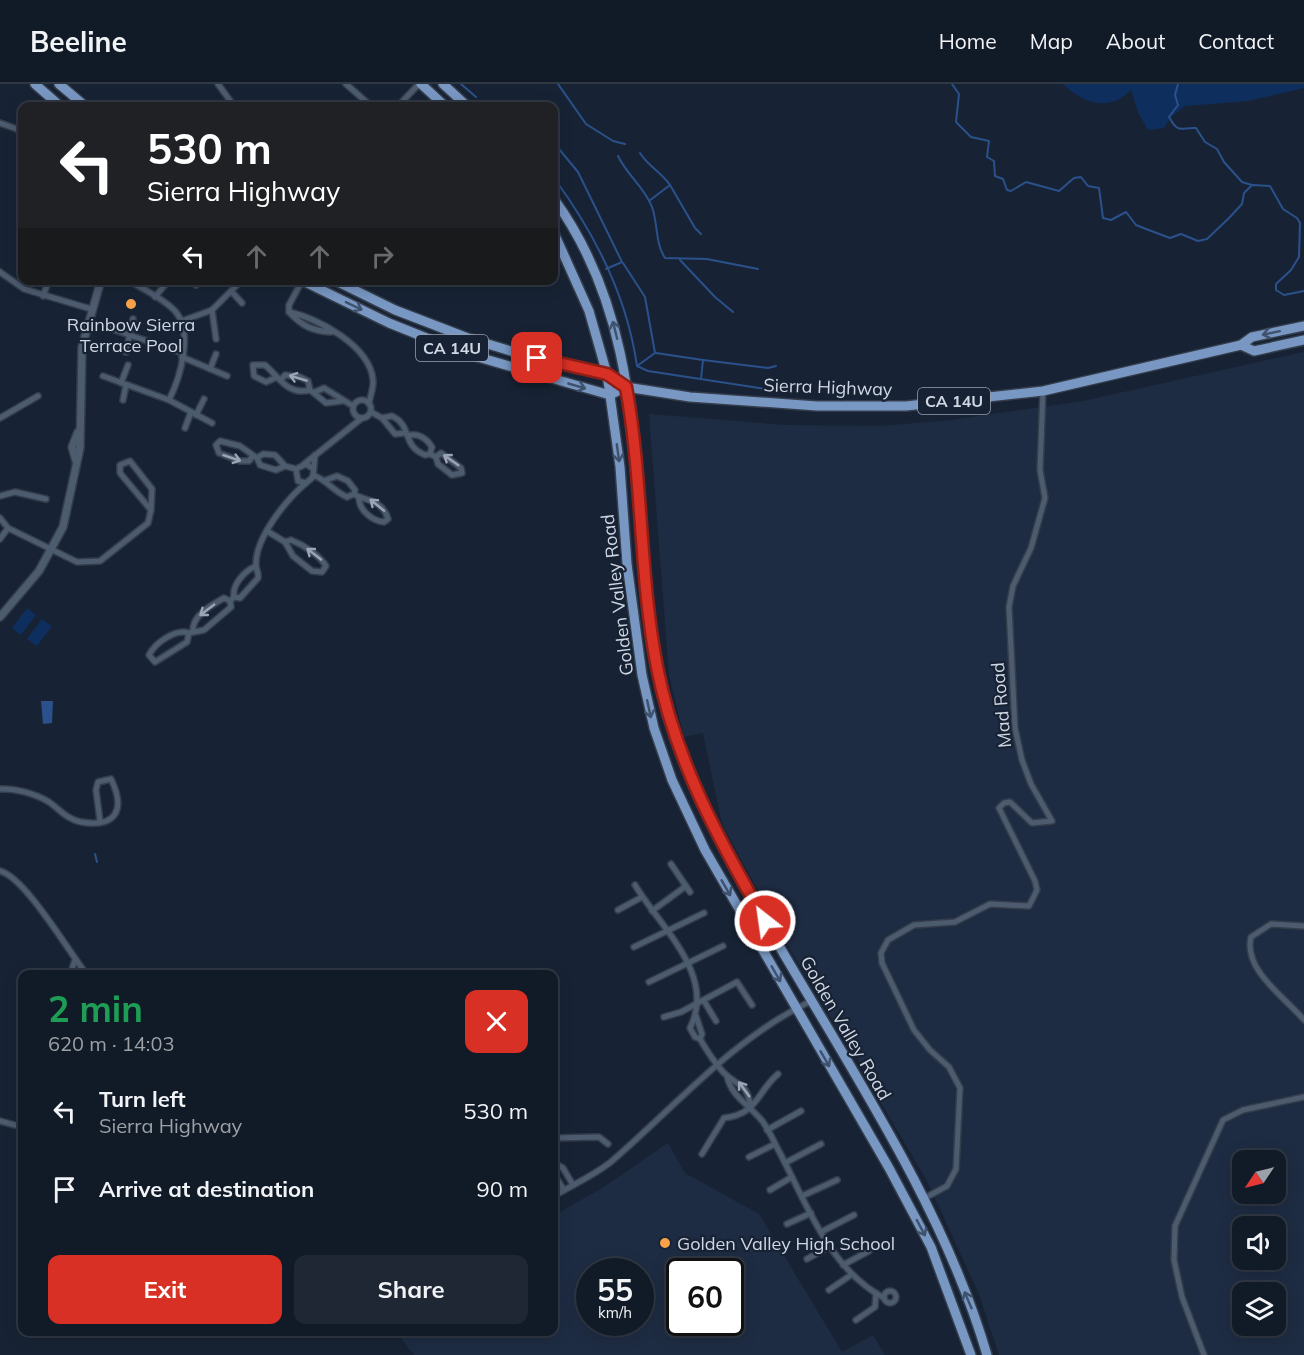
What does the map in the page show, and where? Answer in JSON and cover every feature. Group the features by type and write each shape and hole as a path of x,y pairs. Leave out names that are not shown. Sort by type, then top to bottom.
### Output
{"main road":[{"path":"34,84 55,102"},
{"path":"59,84 80,102"},
{"path":"420,84 440,102"},
{"path":"442,84 462,102"},
{"name":"Golden Valley Road","path":"558,206 584,249 601,286 614,323 637,465 642,536 657,666 671,726 688,774 720,842 923,1199 977,1320 987,1355"},
{"name":"Golden Valley Road","path":"558,242 589,311 607,374 620,467 627,564 642,675 654,728 672,780 705,850 889,1168 931,1247 971,1355"},
{"name":"CA 14U","path":"310,285 389,323 464,353 610,395"},
{"name":"Sierra Highway","path":"344,285 395,310 468,338 537,358 607,374 626,387 690,398 817,406 906,406 1042,391 1240,345 1252,337 1304,326"},
{"name":"Sierra Highway","path":"1240,345 1254,351 1304,340"},
{"path":"610,395 626,387"}],"street":[{"path":"218,84 231,102"},
{"path":"346,84 366,102"},
{"path":"402,102 420,84"},
{"path":"0,123 6,124 18,132"},
{"path":"0,272 18,284"},
{"path":"20,285 43,296 91,309"},
{"path":"43,296 46,285"},
{"path":"0,617 39,571 63,527 77,467 72,447 80,427 82,347 91,309 100,285"},
{"path":"136,285 167,303 182,321 184,334 182,355 176,386 169,400"},
{"path":"155,297 165,285"},
{"path":"182,321 212,310 238,285"},
{"path":"300,285 289,304 289,312 300,325 315,332 331,332"},
{"path":"232,292 242,303"},
{"path":"212,310 216,339"},
{"path":"289,312 319,322 331,332 346,339 370,368 374,383 370,392 370,412"},
{"path":"126,352 133,319"},
{"path":"109,328 182,355 227,376"},
{"path":"210,369 216,354"},
{"path":"123,400 123,384 128,365"},
{"path":"342,401 326,403 317,398 313,391 308,381 300,377 285,375 278,379 297,392 313,391 324,388 342,401 353,409 362,418"},
{"path":"103,376 169,400 212,423"},
{"name":"Mad Road","path":"923,1199 947,1186 956,1169 960,1088 949,1067 930,1050 914,1030 882,963 881,953 888,940 914,925 956,922 990,904 1029,906 1037,890 1035,881 999,808 1004,803 1010,802 1032,823 1052,821 1031,784 1015,728 1009,608 1013,586 1031,548 1045,498 1040,470 1042,391"},
{"path":"347,429 353,409 370,392"},
{"path":"0,418 38,396"},
{"path":"185,428 204,399"},
{"path":"362,400 369,404"},
{"path":"296,470 370,412"},
{"path":"370,412 382,418 395,434 407,434 415,435 425,439 432,447 433,455 435,460 443,470 456,476 462,473 461,468 447,456 441,453 433,455 425,455 414,448 409,443 407,434 404,424 400,420 392,416 382,418"},
{"path":"285,466 272,470 261,465 255,457 252,453 240,446 220,441 216,445 219,453 240,461 249,460 255,457 262,454 275,455 285,466 296,470"},
{"path":"314,475 312,468 315,455"},
{"path":"0,518 8,528 77,562 100,561 148,523 151,510 152,489 133,463 122,462 120,473 151,510"},
{"path":"303,465 312,468"},
{"path":"296,470 297,491"},
{"path":"314,475 326,480 332,489 342,495 347,497 357,496 370,498 386,512 388,519 384,522 376,521 361,508 357,496 352,486 342,478 337,476 326,480"},
{"path":"256,566 245,573 237,583 232,599 231,607 204,630 191,632 183,631 175,633 154,647 149,654 155,662 187,642 191,632 194,623 199,616 224,598 232,599 245,595 258,578 256,566 267,531 297,491 314,475"},
{"path":"298,481 306,483"},
{"path":"0,496 15,492 45,499"},
{"path":"0,539 8,528"},
{"path":"267,531 285,542 293,556 312,571 322,572 326,566 324,562 307,548 291,540 285,542"},
{"path":"0,789 38,796 80,822 100,821 115,818 118,811 111,780 102,779 98,782 96,790 100,821"},
{"path":"671,864 690,892"},
{"path":"0,871 10,873 83,970"},
{"path":"635,885 652,911 669,930 687,964 701,1002 716,1021"},
{"path":"652,911 686,886"},
{"path":"618,910 642,897"},
{"path":"634,947 704,913"},
{"path":"1304,926 1271,924 1251,937 1249,948 1256,966 1304,1020"},
{"path":"649,982 723,946"},
{"path":"72,970 75,960"},
{"path":"664,1017 701,1002 737,982 752,1005"},
{"path":"558,1194 610,1162 716,1064 795,1008 811,1001"},
{"path":"701,1002 690,1028 716,1064 727,1076 737,1080 749,1095 751,1109"},
{"path":"696,1016 702,1034 700,1039"},
{"path":"702,1155 724,1118 738,1116 751,1109 766,1084 778,1074"},
{"path":"727,1076 729,1088 751,1109 767,1130 810,1213 843,1265 851,1275 884,1298"},
{"path":"1204,1355 1182,1297 1174,1260 1175,1226 1223,1120 1243,1110 1304,1097"},
{"path":"767,1130 801,1110"},
{"path":"0,1121 18,1126"},
{"path":"558,1138 599,1137 608,1144"},
{"path":"749,1157 775,1144"},
{"path":"785,1163 821,1144"},
{"path":"558,1165 563,1168 573,1185"},
{"path":"770,1190 792,1177"},
{"path":"558,1180 564,1190"},
{"path":"802,1196 837,1180"},
{"path":"787,1224 810,1213"},
{"path":"821,1232 854,1215"},
{"path":"807,1258 830,1246"},
{"path":"843,1265 869,1251"},
{"path":"829,1290 851,1275"},
{"path":"856,1320 875,1307 876,1293"}],"shaded area":[{"path":"1063,84 1304,84 1304,88 1248,101 1185,106 1171,117 1164,128 1148,130 1138,112 1131,90 1114,101 1097,103 1071,91"},
{"path":"1304,352 1304,1355 999,1355 979,1294 927,1181 877,1096 854,1050 840,1033 784,939 722,824 703,733 684,737 669,675 649,414 784,425 881,426 951,420 1083,401"},
{"path":"27,608 36,615 21,635 12,628"},
{"path":"42,619 52,626 37,646 27,639"},
{"path":"41,701 53,701 52,723 43,724"},
{"name":"Golden Valley High School","path":"668,1143 685,1173 759,1214 842,1352 873,1335 885,1355 414,1355 399,1336 558,1336 558,1213 601,1189"}],"waterway":[{"path":"461,84 476,97"},
{"path":"558,84 586,124 613,141 625,144"},
{"path":"952,84 959,94 956,122 971,137 989,141 987,157 994,161 995,176 1003,179 1007,190 1011,191 1026,182 1059,191 1074,178 1081,177 1088,186 1099,188 1103,218 1111,220 1126,212 1136,225 1170,238 1181,234 1198,241 1207,239 1229,218 1242,204 1244,193 1252,185 1270,186 1283,209 1297,218 1300,223 1299,257 1291,270 1276,284 1276,290 1284,295 1304,291"},
{"path":"1178,84 1175,95 1178,105 1169,117 1172,123 1181,129 1196,128 1205,142 1217,149 1224,162 1242,182 1252,185"},
{"path":"558,148 578,172 622,262 606,269"},
{"path":"640,153 670,185"},
{"path":"618,156 649,200 665,258 707,259 758,269"},
{"path":"558,184 596,244 607,267 626,315 637,366 648,371 772,390"},
{"path":"649,201 670,185 695,228 701,234"},
{"path":"680,260 715,297 733,312"},
{"path":"623,263 645,297 655,353 637,366"},
{"path":"656,353 703,360"},
{"path":"701,379 703,360 768,368 776,366"},
{"path":"95,854 97,862"}],"place":[{"name":"Rainbow Sierra Terrace Pool","path":"131,304"},
{"name":"Golden Valley High School","path":"665,1243"}],"route":[{"path":"537,358 607,374 626,387 637,465 642,536 657,666 671,726 688,774 720,842 765,921"}]}
